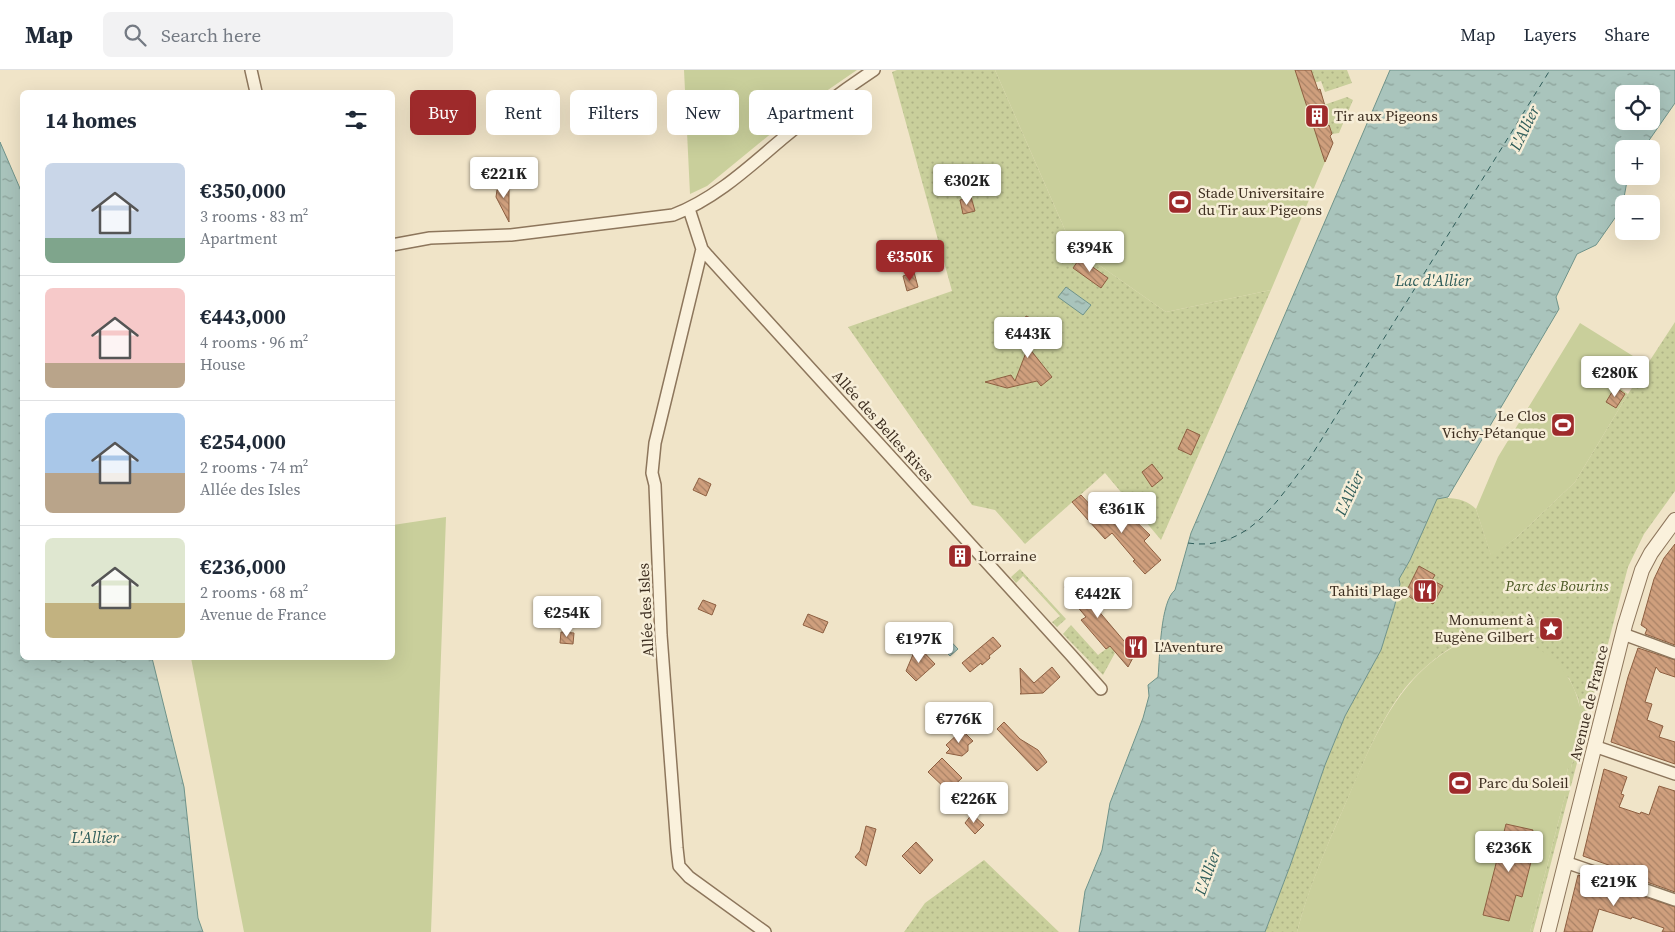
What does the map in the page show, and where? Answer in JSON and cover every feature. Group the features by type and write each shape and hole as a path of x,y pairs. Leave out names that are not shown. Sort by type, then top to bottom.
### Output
{"street":[{"path":"251,70 256,90"},
{"path":"395,244 430,238 511,235 673,215 689,209 730,182 816,110 874,70"},
{"name":"Allée des Belles Rives","path":"689,209 702,249 1100,689"},
{"name":"Allée des Isles","path":"702,249 655,443 652,473 655,485 662,635 677,848 679,866 689,877 765,932"},
{"name":"Avenue de France","path":"1548,932 1623,634 1642,570 1650,553 1675,520"},
{"path":"1623,634 1675,652"},
{"path":"1594,746 1675,774"},
{"path":"1565,862 1675,900"}],"green space":[{"path":"684,70 857,70 828,90 749,90 749,135 769,135 707,186 690,194 687,135 739,135 739,90 685,90"},
{"path":"897,70 995,70 1072,246 1166,312 1271,290 1161,540 1105,473 1025,544 995,510 972,505 848,327 952,291 892,72"},
{"name":"Stade Universitaire du Tir aux Pigeons","path":"995,70 1312,70 1310,71 1318,90 1320,89 1325,106 1321,108 1332,134 1330,136 1332,142 1271,290 1166,312 1072,246"},
{"path":"1347,70 1352,83 1325,92 1321,81 1313,83 1309,71"},
{"path":"1347,97 1353,100 1339,133 1332,134 1329,126 1327,126 1321,107"},
{"name":"Parc des Bourins","path":"1675,322 1675,491 1644,534 1628,567 1533,932 1530,932 1564,800 1566,786 1564,785 1568,768 1571,768 1583,723 1578,698 1569,678 1509,633 1494,632 1477,635 1446,651 1417,675 1406,687 1376,735 1320,864 1297,932 1265,932 1325,765 1345,716 1381,650 1394,608 1400,584 1399,579 1410,560 1437,499 1458,499 1476,509 1491,555 1516,538 1575,482 1628,394"},
{"name":"Le Clos Vichy-Pétanque","path":"1580,323 1633,356 1615,385 1628,394 1575,482 1516,538 1491,556 1476,509 1498,457"},
{"path":"446,517 431,932 244,932 191,660 395,660 395,525"},
{"path":"1020,569 1066,619 1057,627 1052,622 1060,616 1023,576 1016,583 1011,577"},
{"path":"1071,625 1098,655 1110,646 1115,650 1103,675 1063,634"},
{"name":"Parc du Soleil","path":"1497,631 1512,635 1536,647 1553,659 1572,683 1583,718 1579,741 1564,784 1567,785 1564,800 1530,932 1297,932 1306,900 1324,853 1376,736 1388,714 1419,673 1438,657 1465,641"},
{"path":"984,860 1059,932 904,932 925,903"}],"water":[{"name":"Lac d'Allier","path":"1390,70 1675,70 1675,103 1660,125 1660,85 1615,85 1615,130 1656,130 1649,140 1615,140 1615,185 1626,185 1624,195 1615,195 1615,218 1596,245 1577,254 1556,297 1559,309 1448,497 1437,499 1410,560 1399,579 1400,584 1394,608 1381,650 1345,716 1325,765 1265,932 1079,932 1085,891 1102,850 1110,803 1143,718 1149,696 1148,685 1158,677 1160,644 1166,606 1175,590 1191,533"},
{"name":"L'Allier","path":"0,142 20,188 20,660 152,660 184,787 198,918 203,932 0,932"},
{"path":"1066,287 1091,305 1083,315 1058,297"},
{"path":"940,630 958,649 950,656 933,638"}],"building":[{"name":"Tir aux Pigeons","path":"1295,70 1311,70 1318,90 1320,89 1325,106 1321,107 1327,126 1329,125 1332,134 1330,136 1333,143 1325,162"},
{"path":"499,185 509,185 509,222 496,197"},
{"path":"971,197 975,211 963,214 960,200"},
{"path":"1080,258 1108,278 1101,288 1073,268"},
{"path":"914,272 918,287 907,291 903,276"},
{"path":"1026,316 1048,326 1029,348 1052,377 1041,386 1037,381 1007,388 985,382 1011,375 1015,381 1027,350 1025,352 1020,332"},
{"path":"1615,387 1625,394 1616,408 1606,402"},
{"path":"1187,429 1200,435 1191,455 1178,449"},
{"path":"1152,464 1163,478 1152,487 1142,472"},
{"path":"699,478 711,484 706,496 693,490"},
{"path":"1081,495 1108,524 1124,510 1150,535 1144,541 1161,560 1145,574 1112,533 1105,539 1072,502"},
{"path":"1675,544 1675,645 1645,634 1647,629 1641,625 1654,579 1664,558"},
{"path":"1419,566 1435,575 1432,580 1443,586 1433,604 1421,597 1418,602 1405,594"},
{"path":"1094,578 1101,599 1091,602 1135,654 1128,667 1110,646 1106,649 1081,620 1086,617 1064,587 1073,580 1078,586 1086,580"},
{"path":"703,600 716,605 712,615 698,609"},
{"path":"808,614 828,622 823,633 803,625"},
{"path":"561,632 574,633 573,644 560,643"},
{"path":"993,637 1001,646 982,665 981,663 970,672 962,663"},
{"path":"917,645 935,664 916,681 906,671"},
{"path":"1638,648 1675,660 1675,677 1660,672 1656,667 1645,702 1652,704 1647,720 1663,726 1659,737 1675,742 1675,764 1611,742 1628,677"},
{"path":"1052,667 1060,677 1043,693 1020,694 1020,668 1034,683"},
{"path":"1004,722 1020,739 1038,750 1047,762 1037,771 997,729"},
{"path":"962,730 973,741 968,745 968,751 962,756 946,753 950,749 946,745"},
{"path":"942,758 962,778 948,791 928,772"},
{"path":"1604,769 1627,777 1621,794 1624,795 1619,807 1640,814 1641,812 1649,815 1659,786 1675,791 1675,892 1627,875 1637,875 1583,856"},
{"path":"972,814 984,825 975,834 965,823"},
{"path":"1506,824 1533,830 1526,856 1532,858 1522,897 1516,895 1509,921 1483,915"},
{"path":"866,826 876,829 866,866 855,857 860,851"},
{"path":"916,842 933,860 920,874 902,856"},
{"path":"1578,875 1675,907 1675,932 1662,932 1664,928 1632,917 1631,919 1599,909 1592,932 1564,932"}],"ferry route":[{"path":"1188,543 1209,544 1228,539 1245,531 1260,519 1286,490 1310,458 1550,70"}],"place":[{"name":"Tir aux Pigeons","path":"1317,116"},
{"name":"Stade Universitaire du Tir aux Pigeons","path":"1180,202"},
{"name":"Le Clos Vichy-Pétanque","path":"1563,425"},
{"name":"Lorraine","path":"960,556"},
{"name":"Tahiti Plage","path":"1425,591"},
{"name":"Monument à Eugène Gilbert","path":"1551,629"},
{"name":"L'Aventure","path":"1136,647"},
{"name":"Parc du Soleil","path":"1460,783"}]}
